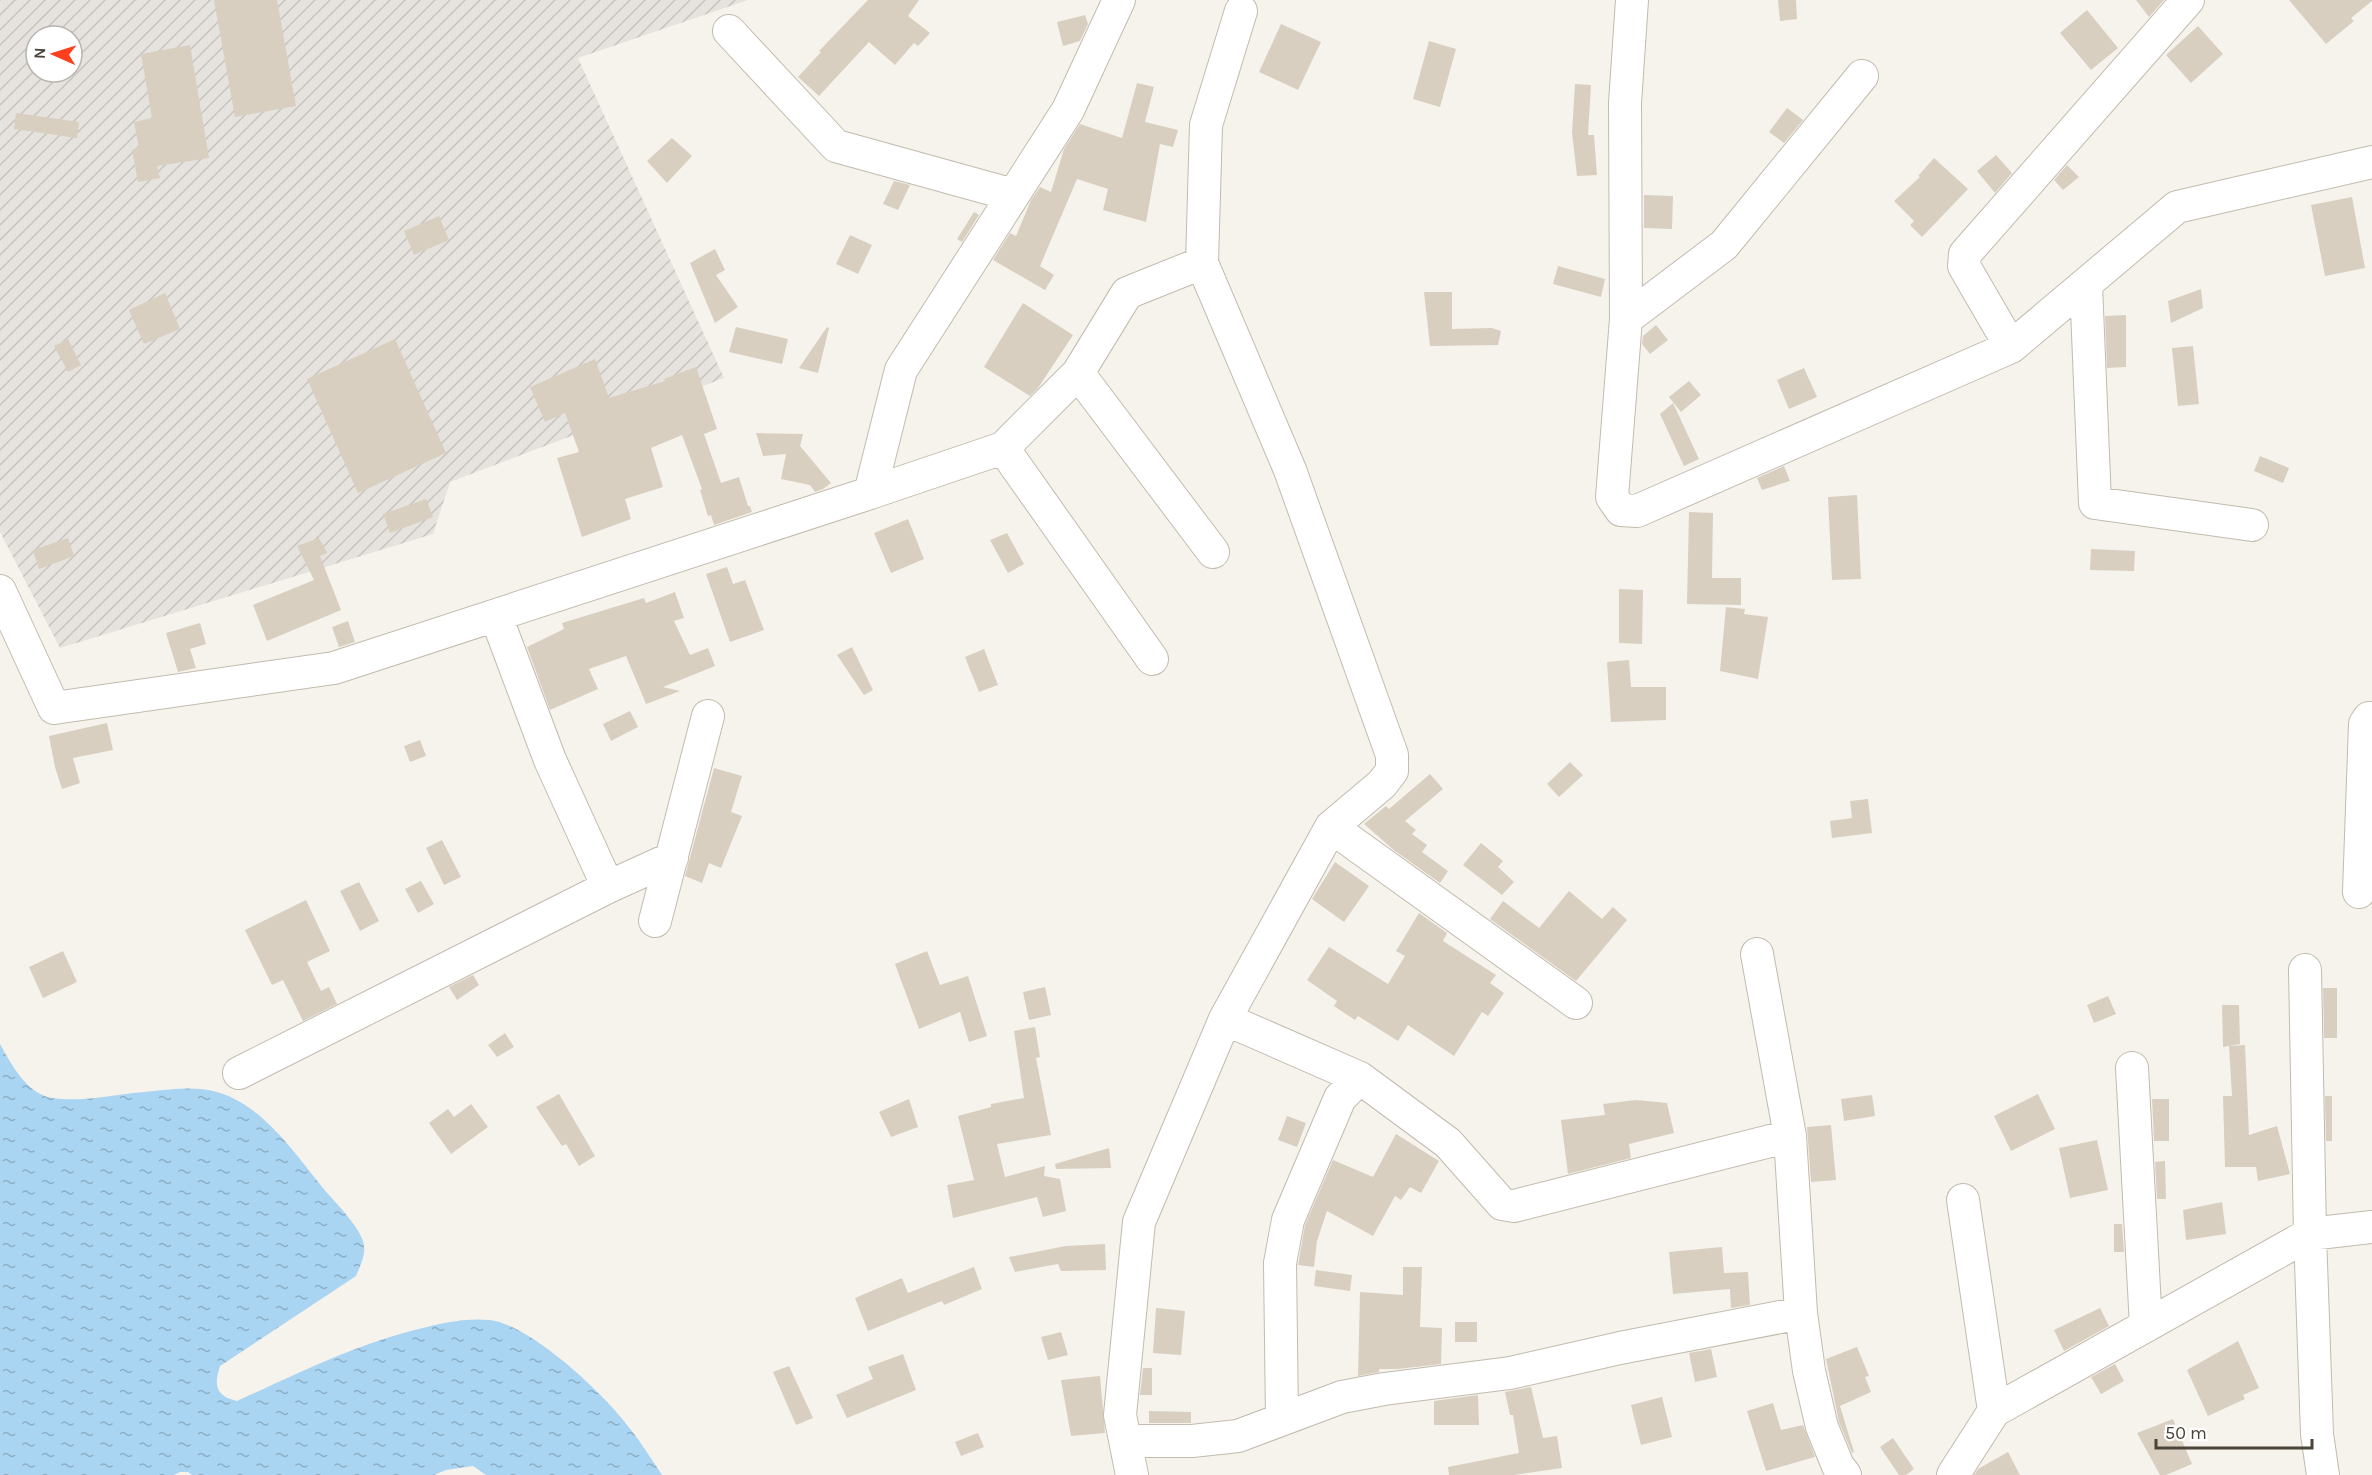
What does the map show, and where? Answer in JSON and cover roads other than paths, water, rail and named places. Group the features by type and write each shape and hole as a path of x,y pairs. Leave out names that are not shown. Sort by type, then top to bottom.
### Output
{"street":[{"path":"870,493 901,370 1068,110 1119,0"},
{"path":"1632,0 1625,103 1626,319 1612,497 1621,510 1637,511 2011,347 2177,207 2372,162"},
{"path":"2011,347 1964,266 1965,254 2188,0"},
{"path":"1132,1475 1120,1415 1139,1222 1225,1019 1331,828 1382,784 1392,771 1392,755 1290,470 1202,263 1206,125 1241,11"},
{"path":"729,31 836,146 1013,195"},
{"path":"1626,319 1724,245 1862,76"},
{"path":"0,591 54,708 334,668 1003,448 1078,373 1126,293 1202,263"},
{"path":"2086,285 2095,503 2252,525"},
{"path":"1078,373 1213,552"},
{"path":"1003,448 1152,659"},
{"path":"496,616 550,760 608,887"},
{"path":"656,921 708,716"},
{"path":"2359,892 2365,724 2368,718 2372,718"},
{"path":"1331,828 1576,1004"},
{"path":"239,1073 608,887 672,858"},
{"path":"1757,954 1790,1136 1801,1313 1809,1371 1822,1427 1838,1466 1845,1475"},
{"path":"2305,970 2310,1234 2317,1434 2323,1475"},
{"path":"1225,1019 1360,1078 1448,1143 1502,1204 1514,1206 1790,1136"},
{"path":"2132,1068 2146,1326"},
{"path":"1282,1419 1280,1263 1288,1220 1340,1098 1360,1078"},
{"path":"1963,1200 1994,1411"},
{"path":"1953,1475 1994,1411 2310,1234 2372,1227"},
{"path":"1126,1441 1192,1441 1238,1436 1342,1397 1384,1389 1510,1373 1620,1348 1801,1313"}],"water":[{"path":"0,1044 27,1084 35,1091 52,1098 82,1099 167,1090 201,1089 221,1093 240,1102 273,1128 357,1229 363,1241 364,1250 356,1276 220,1366 217,1384 220,1393 224,1396 237,1401 330,1359 402,1333 450,1322 490,1320 507,1325 526,1335 567,1364 587,1382 620,1416 662,1475 486,1475 473,1466 446,1470 434,1475 192,1475 188,1472 180,1472 174,1475 0,1475"}]}
